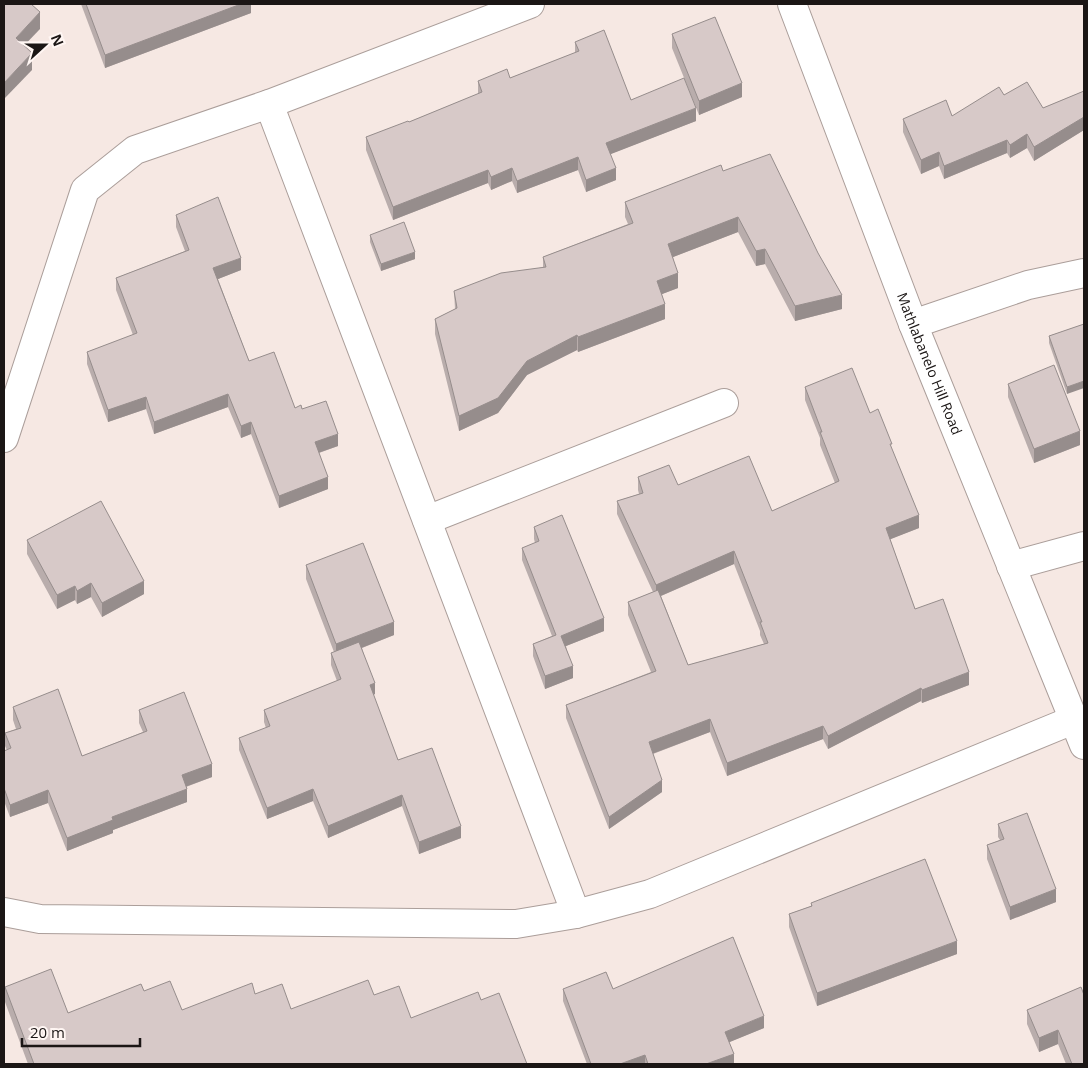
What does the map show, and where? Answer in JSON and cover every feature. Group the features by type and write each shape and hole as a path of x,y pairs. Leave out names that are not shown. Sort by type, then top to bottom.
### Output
{"street":[{"path":"4,438 85,190 135,150 269,104 530,4"},
{"name":"Mathlabanelo Hill Road","path":"792,4 913,324 1084,745"},
{"path":"269,104 576,914"},
{"path":"913,324 1028,285 1084,272"},
{"path":"427,520 724,403"},
{"path":"1011,566 1084,546"},
{"path":"4,912 40,919 516,924 576,914 650,894 1073,720"}],"building":[{"path":"4,4 31,4 40,12 16,38 32,53 4,83"},
{"path":"86,4 241,4 105,55"},
{"path":"715,17 742,83 699,101 672,34"},
{"path":"604,30 631,100 684,78 696,108 606,143 616,168 586,180 578,157 517,181 512,168 491,177 488,170 393,207 366,137 409,122 482,92 478,81 507,69 510,78 579,51 575,42"},
{"path":"1027,82 1043,108 1084,91 1084,117 1034,147 1027,134 1010,145 1007,140 944,166 939,152 921,160 903,119 946,100 952,116 999,87 1004,95"},
{"path":"770,154 818,253 842,295 795,306 765,249 756,251 738,217 668,244 678,273 657,281 665,304 578,337 577,335 527,361 498,398 459,416 435,319 457,308 454,291 501,273 546,267 543,257 633,223 625,202 721,165 723,171"},
{"path":"218,197 241,258 213,268 249,361 274,352 295,408 301,405 302,409 326,401 338,434 315,442 328,477 279,496 251,422 241,426 228,394 154,422 146,397 108,410 87,352 137,333 116,278 189,250 176,215"},
{"path":"404,222 415,252 381,264 370,235"},
{"path":"1084,324 1084,381 1067,387 1049,336"},
{"path":"1054,365 1080,431 1034,449 1008,384"},
{"path":"852,368 870,413 878,409 919,515 886,528 915,609 943,599 969,672 922,690 921,688 828,736 823,726 727,763 710,719 649,742 662,780 609,817 566,705 656,671 628,602 658,590 688,665 768,643 760,622 762,622 734,551 656,585 617,501 643,493 638,477 669,465 678,485 749,456 772,511 839,481 805,387"},
{"path":"101,501 144,581 102,603 91,583 77,591 75,586 57,595 27,540"},
{"path":"562,515 604,618 561,636 573,666 545,676 533,644 556,635 522,548 539,541 534,527"},
{"path":"363,543 394,622 336,644 306,565"},
{"path":"359,642 375,683 370,685 398,760 432,748 461,826 419,842 402,795 328,826 313,789 267,808 239,738 270,726 264,710 341,679 331,653"},
{"path":"58,689 82,756 147,731 139,710 184,692 212,764 182,775 187,789 112,817 113,820 67,838 48,790 10,805 4,788 4,751 11,748 5,733 21,728 13,707"},
{"path":"1027,813 1056,889 1010,907 987,845 1004,839 998,824"},
{"path":"925,859 957,941 817,993 789,914 812,906 811,903"},
{"path":"733,937 764,1016 725,1032 734,1054 706,1064 648,1064 645,1055 620,1064 591,1064 563,989 606,972 613,989"},
{"path":"51,969 68,1013 141,984 144,991 170,981 182,1010 252,983 255,994 282,984 291,1009 368,980 374,995 399,986 411,1018 478,992 481,1000 499,993 527,1064 34,1064 5,987"},
{"path":"1081,987 1084,995 1084,1064 1072,1064 1058,1030 1039,1038 1027,1010"}]}
